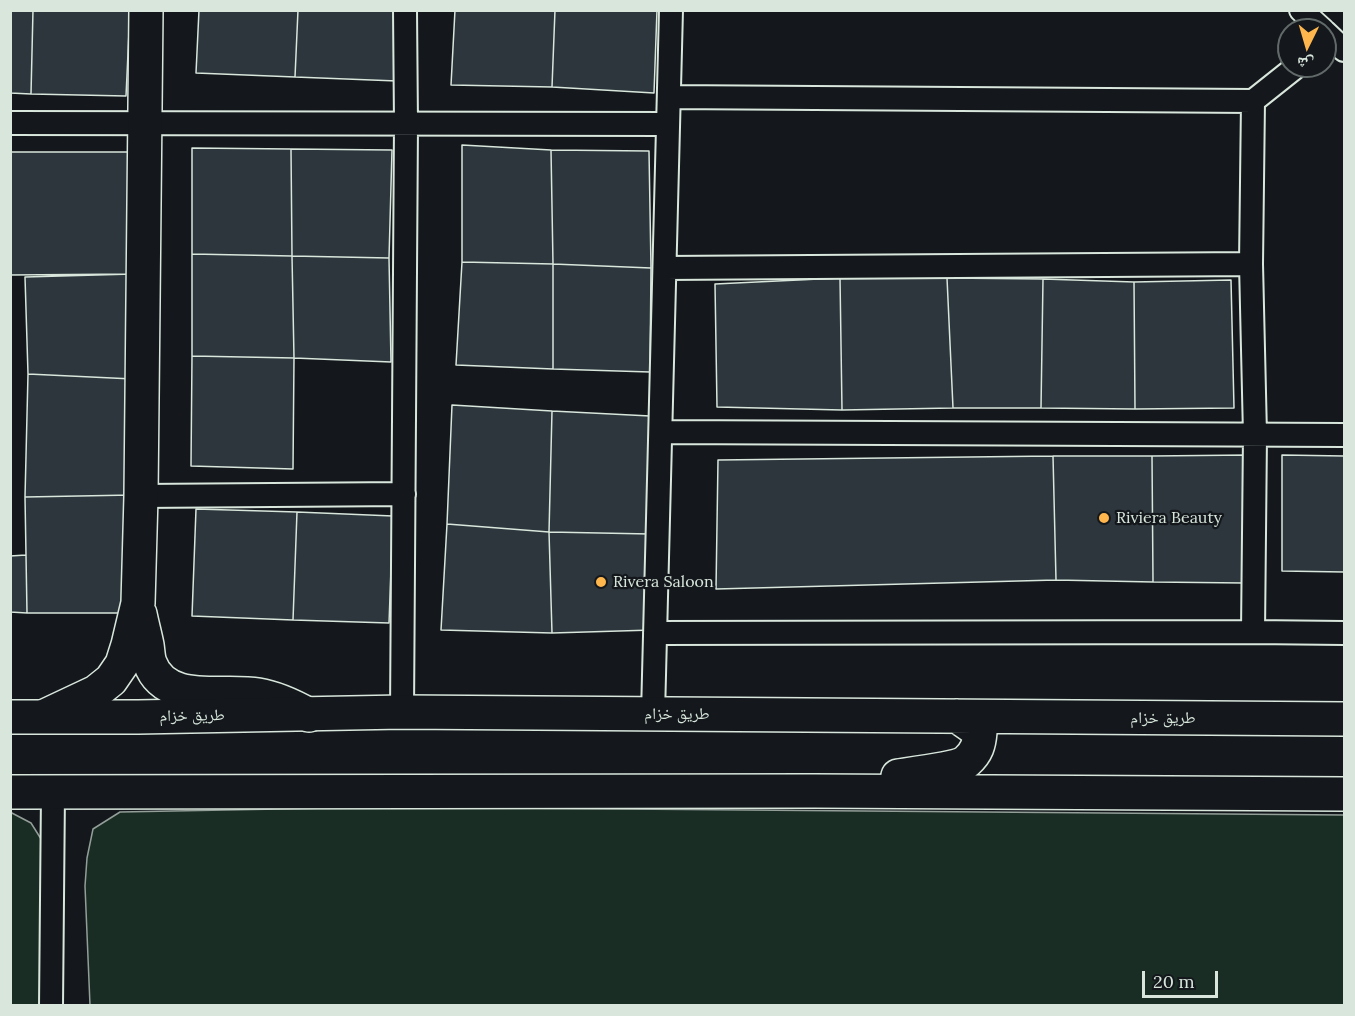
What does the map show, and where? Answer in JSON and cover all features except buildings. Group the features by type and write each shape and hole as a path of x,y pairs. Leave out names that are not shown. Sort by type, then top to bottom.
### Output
{"main road":[{"path":"45,716 96,692 111,680 122,664 138,603 146,10"},
{"path":"138,603 150,664 160,680 177,690 195,693 257,695 285,702 309,715"},
{"name":"طريق خزام","path":"10,717 309,715 402,712 1344,719"},
{"path":"814,791 939,769 966,762 979,745 980,732 957,716"},
{"path":"10,792 814,791 1344,794"}],"street":[{"path":"402,712 405,10"},
{"path":"653,714 671,10"},
{"path":"669,97 1253,101 1282,78"},
{"path":"1253,101 1251,264 1255,435 1253,632"},
{"path":"10,123 668,124"},
{"path":"665,268 1251,264"},
{"path":"661,432 1344,435"},
{"path":"141,496 404,494"},
{"path":"656,633 1344,633"},
{"path":"51,1005 53,792"}],"green space":[{"path":"385,807 1344,815 1344,1005 90,1005 85,886 87,858 93,829 120,812"},
{"path":"10,812 31,823 48,850 43,1005 11,1005"}],"place":[{"name":"Riviera Beauty","path":"1104,518"},
{"name":"Rivera Saloon","path":"601,582"}]}
